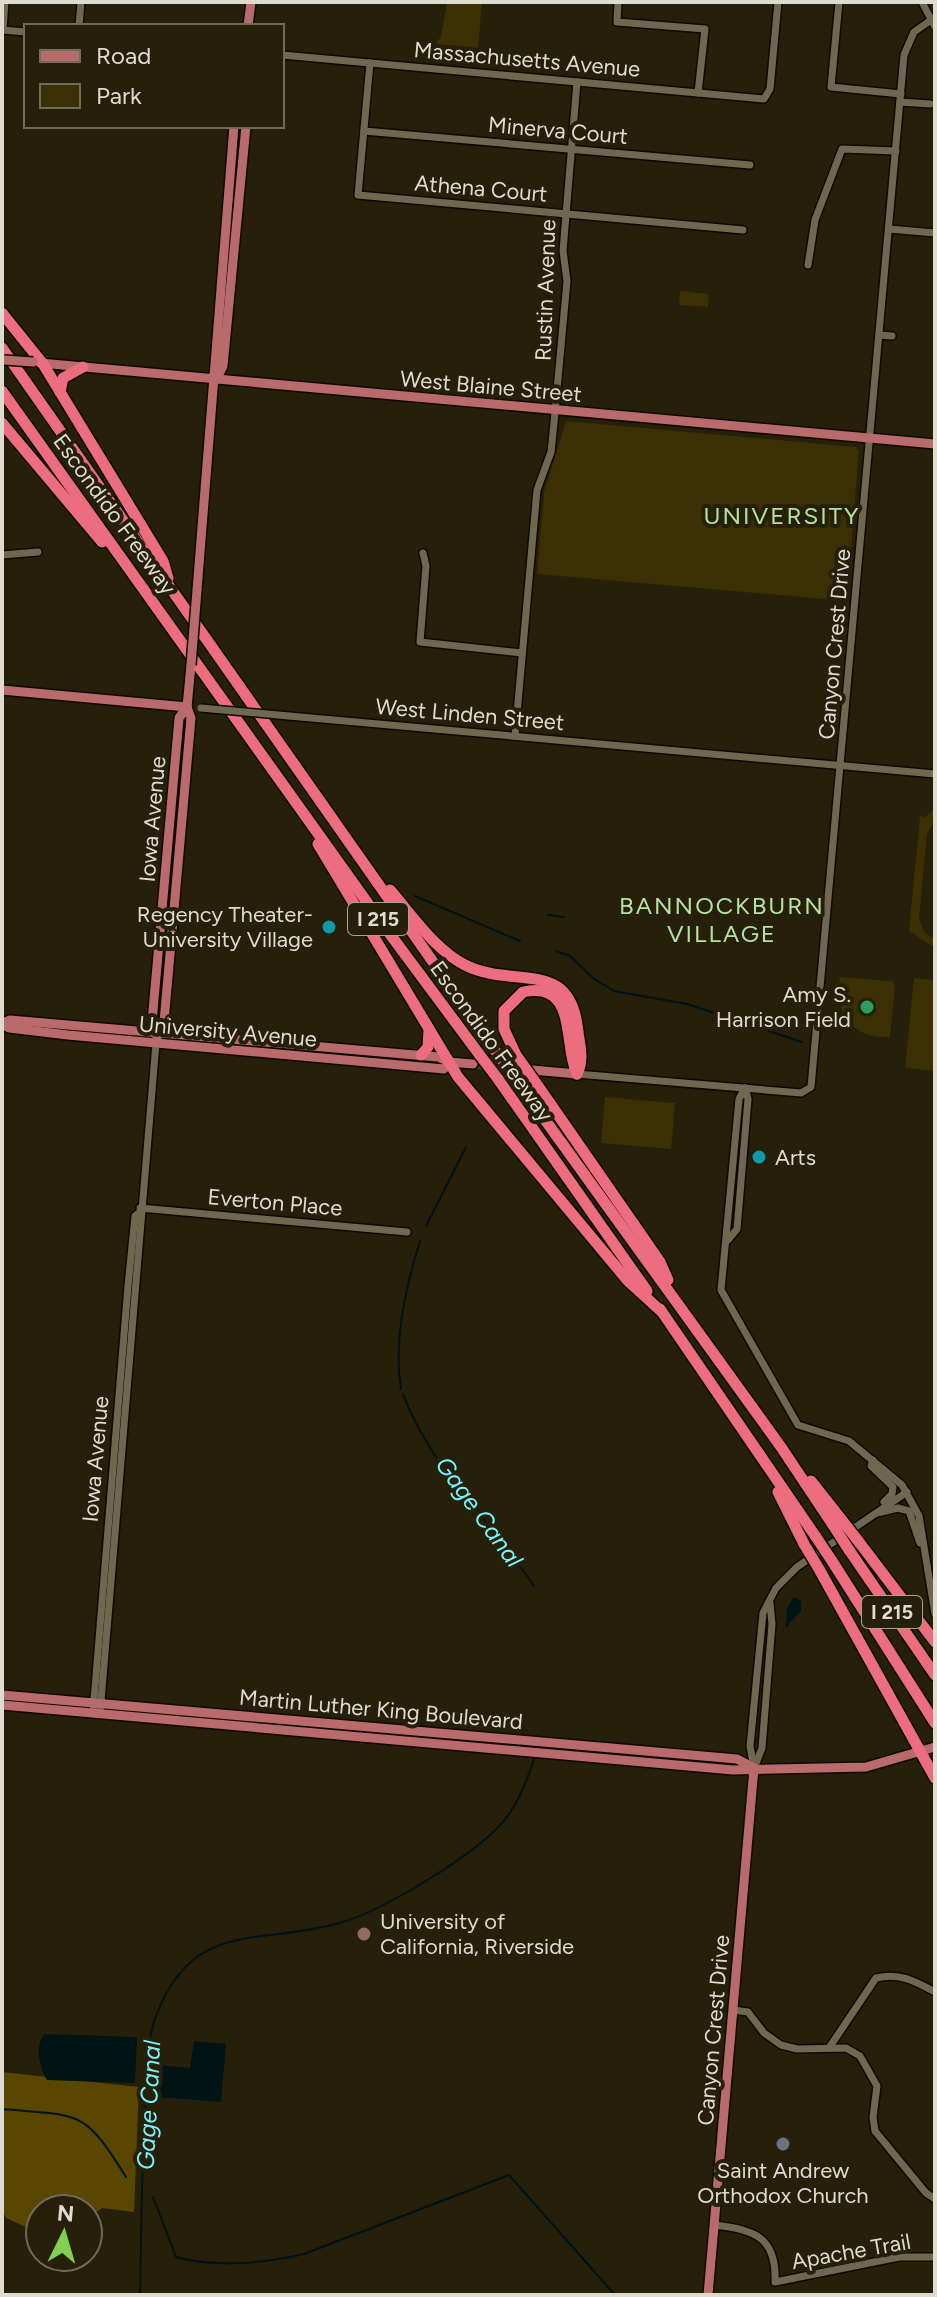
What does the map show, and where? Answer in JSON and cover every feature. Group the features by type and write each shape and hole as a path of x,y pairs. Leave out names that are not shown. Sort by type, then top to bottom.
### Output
{"highway":[{"path":"2,313 60,392 163,561 171,590"},
{"name":"Escondido Freeway","path":"2,348 499,1056 854,1546 935,1675"},
{"path":"60,392 63,378 83,367"},
{"name":"Escondido Freeway","path":"2,391 282,781 476,1059 498,1079 662,1312 832,1561 935,1723"},
{"path":"2,423 152,600"},
{"path":"282,781 429,1030 473,1096 628,1281 662,1312"},
{"path":"357,854 457,960 496,976 550,981 566,991 576,1012 582,1064 577,1074"},
{"path":"577,1074 572,1063 566,1016 559,1002 550,994 523,992 504,1011 504,1029 516,1055 660,1262 678,1302"},
{"path":"421,1055 428,1047 429,1030"},
{"path":"774,1480 783,1507 935,1778"},
{"path":"854,1546 935,1642"}],"main road":[{"path":"248,24 251,2"},
{"name":"Iowa Avenue","path":"157,1037 164,1022 191,718 187,707 188,690 216,380 213,366 234,128"},
{"name":"Iowa Avenue","path":"216,380 223,366 246,128"},
{"name":"West Blaine Street","path":"2,360 935,444"},
{"name":"West Linden Street","path":"2,690 187,707"},
{"name":"University Avenue","path":"2,1024 10,1020 72,1025 444,1069 449,1062"},
{"name":"University Avenue","path":"2,1024 37,1032 421,1055 449,1062 476,1059"},
{"path":"37,1032 66,1030 72,1025"},
{"path":"532,1070 577,1074"},
{"name":"Martin Luther King Boulevard","path":"2,1695 97,1707 737,1759 754,1768 852,1768 935,1747"},
{"name":"Martin Luther King Boulevard","path":"2,1705 97,1707"},
{"name":"Canyon Crest Drive","path":"708,2295 754,1768"}],"street":[{"path":"5,2 2,30 24,32"},
{"path":"79,24 81,2"},
{"path":"618,2 617,22 705,29 698,93"},
{"name":"Massachusetts Avenue","path":"284,55 759,99 768,96 778,2"},
{"path":"839,2 831,87 930,104"},
{"path":"922,2 933,23"},
{"name":"Canyon Crest Drive","path":"745,1088 808,1091 820,1012 904,55 910,38 933,23"},
{"path":"364,131 370,63"},
{"name":"Rustin Avenue","path":"515,736 537,490 551,452 555,410 567,281 563,251 577,82"},
{"name":"Minerva Court","path":"364,131 750,165"},
{"name":"Athena Court","path":"364,131 358,195 743,230"},
{"path":"808,265 815,220 842,149 896,151"},
{"path":"889,229 935,233"},
{"path":"883,295 895,295"},
{"path":"880,335 892,336"},
{"path":"2,555 38,552"},
{"path":"423,553 426,566 420,642 522,653"},
{"name":"West Linden Street","path":"187,707 935,774"},
{"name":"Iowa Avenue","path":"97,1707 139,1270 143,1217 140,1210 157,1037"},
{"path":"577,1074 745,1088 739,1099 721,1290 792,1419 802,1428 838,1435 873,1460 907,1492 919,1516 935,1614"},
{"name":"Everton Place","path":"140,1210 407,1232"},
{"path":"873,1460 871,1466 893,1489 875,1513"},
{"name":"Canyon Crest Drive","path":"754,1768 750,1746 763,1613 787,1575 907,1492"},
{"path":"875,1513 898,1508 909,1511 924,1555"},
{"path":"829,2048 876,1978 891,1974 935,1992"},
{"path":"733,2010 748,2012 764,2033 781,2045 797,2049 852,2049 867,2063 877,2086 873,2117 875,2131 926,2193 935,2199"},
{"name":"Apache Trail","path":"714,2225 752,2232 768,2246 776,2262 775,2282 899,2257 935,2257"},
{"path":"775,2282 776,2295"}],"green space":[{"path":"447,2 482,2 478,48 436,44 441,36"},
{"path":"680,291 709,294 708,307 679,305"},
{"path":"566,421 856,447 859,451 847,601 537,574 544,492"},
{"path":"935,808 935,818 927,834 919,919 925,933 935,940 935,948 909,931 920,816 925,817"},
{"name":"Amy S. Harrison Field","path":"840,977 892,981 895,985 890,1037 865,1034 848,1021 840,1002"},
{"path":"914,978 935,980 935,1071 905,1068"},
{"path":"605,1097 675,1103 671,1149 601,1143"}],"shaded area":[{"path":"794,1597 801,1601 801,1610 786,1628 787,1608"},
{"path":"44,2034 137,2037 135,2083 47,2080 39,2057"},
{"path":"194,2041 226,2044 221,2102 156,2097 159,2065 190,2068"},
{"path":"2,2072 139,2087 134,2212 104,2208 104,2193 24,2193 24,2226 6,2218 2,2210"}],"waterway":[{"path":"933,2 935,6"},
{"path":"415,896 520,941"},
{"path":"548,915 564,917"},
{"path":"556,951 570,956 594,979 614,991 687,1004 802,1042"},
{"name":"Gage Canal","path":"426,1226 466,1147"},
{"name":"Gage Canal","path":"401,1389 399,1352 402,1314 420,1241"},
{"name":"Gage Canal","path":"403,1394 445,1471 534,1586"},
{"name":"Gage Canal","path":"140,2295 147,2054 156,2016 172,1984 190,1963 211,1949 233,1941 343,1922 381,1906 427,1880 471,1851 502,1823 517,1801 534,1759"},
{"path":"2,2109 65,2115 78,2120 100,2138 126,2177"},
{"path":"153,2197 176,2257 240,2263 304,2254 509,2175 615,2295"}],"tunnel":[{"path":"473,1064 529,1070"}],"place":[{"name":"Regency Theater- University Village","path":"329,927"},
{"name":"Amy S. Harrison Field","path":"867,1007"},
{"name":"Arts","path":"759,1157"},
{"name":"University of California, Riverside","path":"364,1934"},
{"name":"Saint Andrew Orthodox Church","path":"783,2144"}],"district":[{"name":"UNIVERSITY","path":"782,516"},
{"name":"BANNOCKBURN VILLAGE","path":"722,920"}]}
